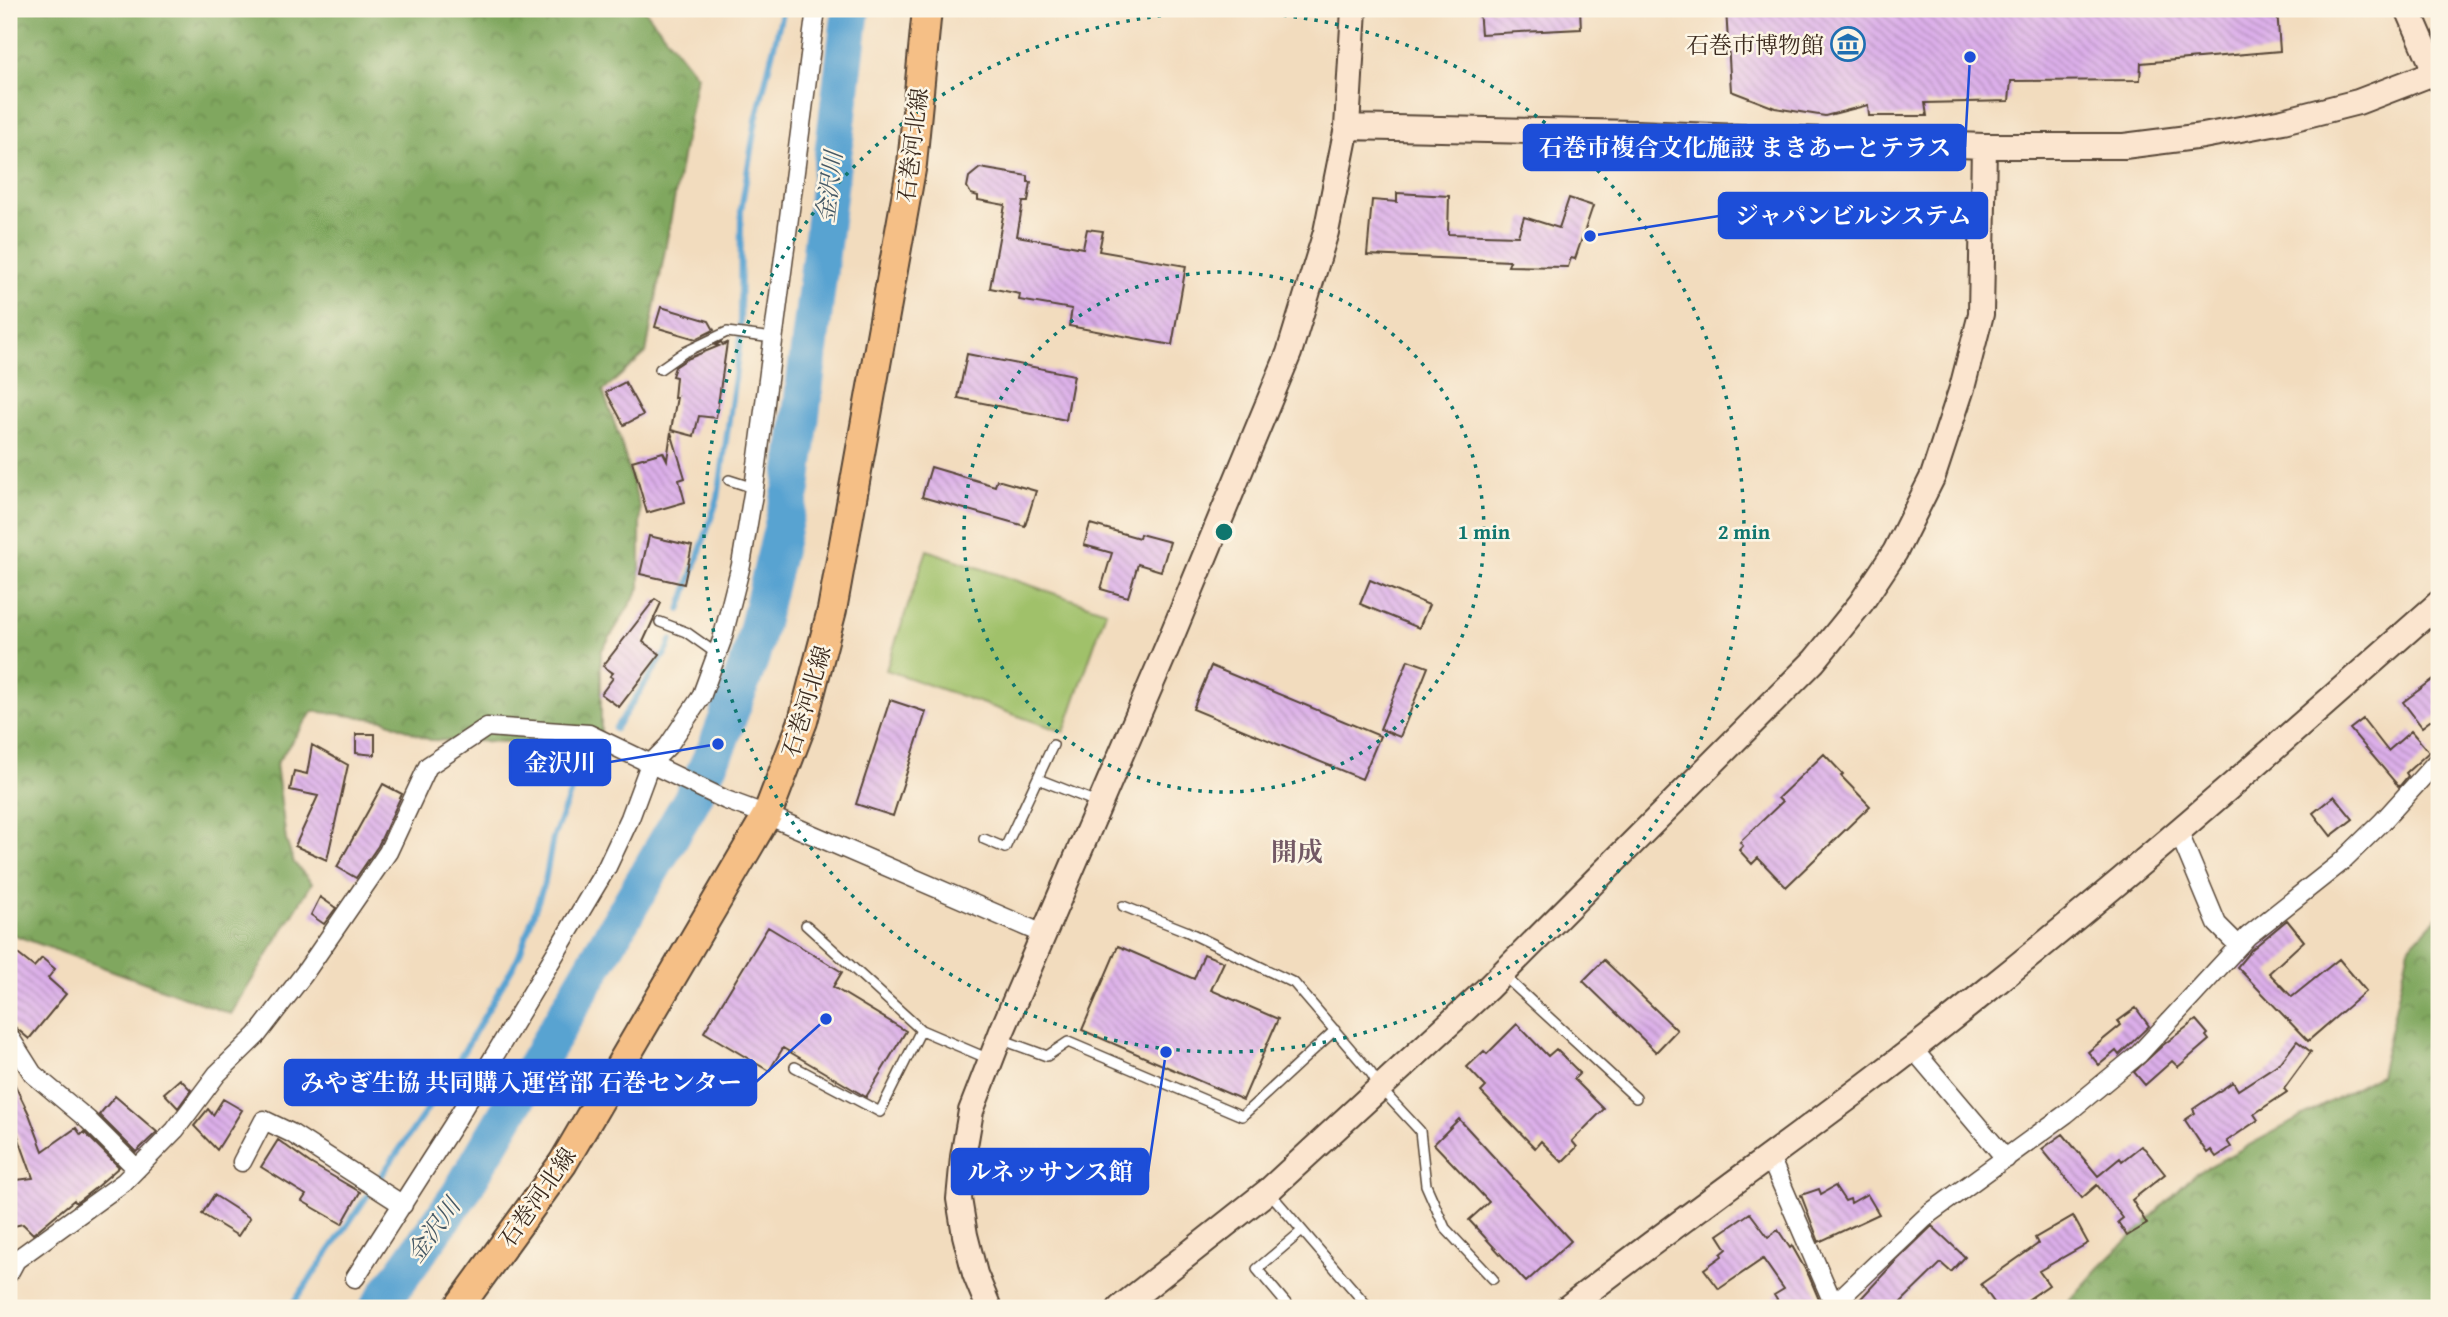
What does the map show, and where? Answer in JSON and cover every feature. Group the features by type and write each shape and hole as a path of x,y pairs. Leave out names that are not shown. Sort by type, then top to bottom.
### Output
{"main road":[{"name":"石巻河北線","path":"458,1308 563,1163 767,815 803,721 832,610 912,164 927,9"}],"street":[{"path":"355,1278 398,1202 453,1125 607,867 668,746 701,697 717,654 741,565 754,488 816,9"},
{"path":"989,1308 975,1274 959,1199 971,1111 1289,353 1326,232 1347,127 1354,9"},
{"path":"1347,127 1636,133 1983,146 2124,146 2203,136 2283,121 2358,102 2438,74 2408,9"},
{"path":"1135,1305 1268,1191 1502,974 1814,661 1861,603 1895,552 1933,476 1962,388 1981,314 1983,146"},
{"path":"1567,1308 1913,1049 2179,833 2439,603"},
{"path":"9,1273 16,1260 124,1182 175,1130 217,1074 257,1035 304,974 388,852 428,766 487,727 589,733 726,800 767,815 1043,934"},
{"path":"1769,1155 1832,1306 1930,1213 2066,1114 2139,1054 2239,946 2272,914 2339,863 2382,822 2439,759"},
{"path":"2179,833 2217,924 2239,946"},
{"path":"9,1036 33,1074 88,1120 136,1169"},
{"path":"1913,1049 2006,1159"},
{"path":"242,1162 264,1120 291,1133 398,1202"}],"lane":[{"path":"660,369 683,353 727,332 773,338"},
{"path":"729,480 754,488"},
{"path":"660,622 686,632 717,654"},
{"path":"984,839 1004,848 1053,745"},
{"path":"1038,779 1099,803"},
{"path":"1123,906 1186,931 1294,983 1371,1073 1380,1088 1420,1130 1426,1185 1446,1228 1493,1279"},
{"path":"806,925 921,1030 995,1049 1047,1056 1068,1042 1242,1115 1335,1030"},
{"path":"1502,974 1636,1098"},
{"path":"795,1067 880,1112 921,1030"},
{"path":"1268,1191 1369,1308"},
{"path":"1290,1308 1257,1269 1303,1231"}],"green space":[{"path":"9,9 644,9 697,76 646,353 603,391 640,508 640,588 601,652 601,749 516,742 430,740 384,720 313,711 276,764 286,840 294,863 312,883 231,1014 9,933"},
{"path":"927,550 1106,611 1064,732 886,670"},
{"path":"2439,915 2439,1308 2063,1308 2099,1268 2195,1174 2380,1075 2409,948"}],"building":[{"path":"1479,9 1580,9 1581,29 1481,34"},
{"path":"1726,9 2277,9 2280,51 2141,63 2140,80 2011,81 2009,101 1925,103 1927,116 1869,116 1868,105 1825,116 1775,108 1731,91"},
{"path":"980,168 1028,176 1028,182 1031,182 1028,202 1023,202 1017,236 1083,248 1087,229 1103,231 1099,251 1186,266 1172,345 1069,326 1072,309 1019,300 1020,294 990,288 1005,205 978,200 978,196 971,194 967,187 969,177"},
{"path":"1397,193 1449,196 1448,234 1518,236 1524,217 1559,228 1569,198 1593,206 1575,259 1571,258 1568,267 1508,266 1510,261 1367,255 1372,200 1397,202"},
{"path":"661,307 709,321 714,330 696,339 655,327"},
{"path":"721,342 723,345 727,343 716,418 699,416 694,436 671,430 677,397 674,398 676,377 672,376 675,367 719,346 715,345"},
{"path":"967,354 1074,375 1066,420 958,398"},
{"path":"625,382 643,415 624,425 606,392"},
{"path":"671,432 685,478 679,480 685,502 647,513 632,461 663,452 667,460"},
{"path":"931,467 995,486 997,480 1036,491 1025,526 922,497"},
{"path":"1090,524 1139,538 1140,534 1170,542 1161,571 1138,564 1128,597 1101,589 1112,553 1084,545"},
{"path":"649,536 692,546 684,584 640,574"},
{"path":"1370,580 1429,605 1419,628 1360,604"},
{"path":"655,599 661,603 643,642 660,654 619,707 601,694 613,678 610,676 613,673 603,666"},
{"path":"1408,660 1428,667 1400,737 1380,729"},
{"path":"1211,666 1380,736 1362,779 1193,709"},
{"path":"2439,675 2439,714 2422,727 2403,702"},
{"path":"890,700 926,712 893,816 856,804"},
{"path":"2363,719 2388,751 2411,731 2429,752 2406,773 2408,776 2399,787 2350,729"},
{"path":"356,734 375,734 375,755 356,753"},
{"path":"312,745 348,765 327,860 295,846 318,796 290,790 294,771 307,774"},
{"path":"1824,754 1870,806 1786,887 1758,858 1752,864 1739,850 1743,846 1740,842 1782,802 1778,798"},
{"path":"383,784 402,794 378,846 356,878 337,867"},
{"path":"2334,796 2353,819 2331,836 2313,813"},
{"path":"320,897 336,908 324,924 311,915"},
{"path":"2287,920 2304,941 2269,973 2292,997 2339,959 2366,991 2308,1041 2237,967 2251,950"},
{"path":"768,927 842,972 833,987 906,1031 866,1097 783,1048 769,1071 704,1032"},
{"path":"1118,946 1194,979 1204,954 1224,962 1211,990 1278,1019 1243,1100 1082,1030"},
{"path":"9,947 34,967 42,958 55,969 48,978 66,994 29,1039 9,1022"},
{"path":"1604,960 1677,1030 1656,1052 1583,981"},
{"path":"2136,1008 2149,1026 2119,1055 2116,1051 2099,1065 2088,1052 2121,1025 2118,1021"},
{"path":"2196,1020 2208,1034 2206,1036 2209,1040 2178,1067 2172,1061 2145,1085 2134,1072"},
{"path":"1517,1024 1548,1056 1556,1049 1580,1073 1574,1079 1604,1109 1572,1141 1577,1147 1562,1162 1541,1141 1535,1148 1481,1092 1486,1087 1467,1067 1484,1051 1487,1054"},
{"path":"2297,1041 2311,1052 2284,1089 2287,1092 2254,1114 2258,1120 2227,1141 2231,1147 2216,1157 2211,1150 2207,1153 2185,1120 2195,1113 2193,1109 2233,1082 2238,1090 2281,1062"},
{"path":"9,1073 43,1151 76,1128 81,1135 84,1132 119,1167 33,1234 23,1224 9,1227 9,1181 33,1178 9,1111"},
{"path":"180,1079 191,1090 178,1108 164,1093"},
{"path":"115,1096 157,1132 136,1152 99,1115"},
{"path":"223,1099 242,1110 217,1150 194,1126 208,1109 213,1115"},
{"path":"1459,1119 1571,1241 1526,1282 1469,1220 1489,1202 1434,1144"},
{"path":"2063,1134 2098,1176 2120,1158 2122,1161 2141,1146 2145,1149 2165,1174 2132,1200 2147,1224 2127,1236 2118,1222 2123,1218 2097,1185 2082,1198 2042,1149"},
{"path":"278,1140 310,1163 360,1192 342,1224 302,1201 306,1195 261,1167"},
{"path":"1835,1186 1845,1201 1850,1199 1851,1203 1867,1194 1879,1214 1819,1242 1801,1195 1819,1189 1821,1194"},
{"path":"214,1195 250,1218 238,1236 202,1214"},
{"path":"1750,1213 1768,1237 1778,1230 1790,1248 1792,1246 1820,1302 1810,1308 1782,1308 1774,1295 1784,1289 1763,1259 1719,1289 1704,1269 1727,1249 1718,1235"},
{"path":"2073,1216 2088,1243 2039,1271 2049,1285 2016,1308 1998,1308 1981,1284 2038,1244 2035,1238"},
{"path":"1932,1226 1965,1257 1951,1272 1941,1263 1895,1308 1852,1308 1893,1264"}],"waterway":[{"path":"680,610 718,498 740,341 741,210 756,120 783,9"},
{"name":"金沢川","path":"378,1308 460,1194 691,801 718,744 751,656 792,488 851,9"},
{"path":"615,729 668,649 671,640"},
{"path":"290,1308 446,1082 519,956 545,881 553,838 578,773 587,758"}],"place":[{"name":"石巻市博物館","path":"1848,44"},
{"name":"石巻市複合文化施設 まきあーとテラス","path":"1970,57"},
{"name":"ジャパンビルシステム","path":"1590,236"},
{"name":"金沢川","path":"718,744"},
{"name":"みやぎ生協 共同購入運営部 石巻センター","path":"826,1019"},
{"name":"ルネッサンス館","path":"1166,1052"}],"district":[{"name":"開成","path":"1297,851"}]}
